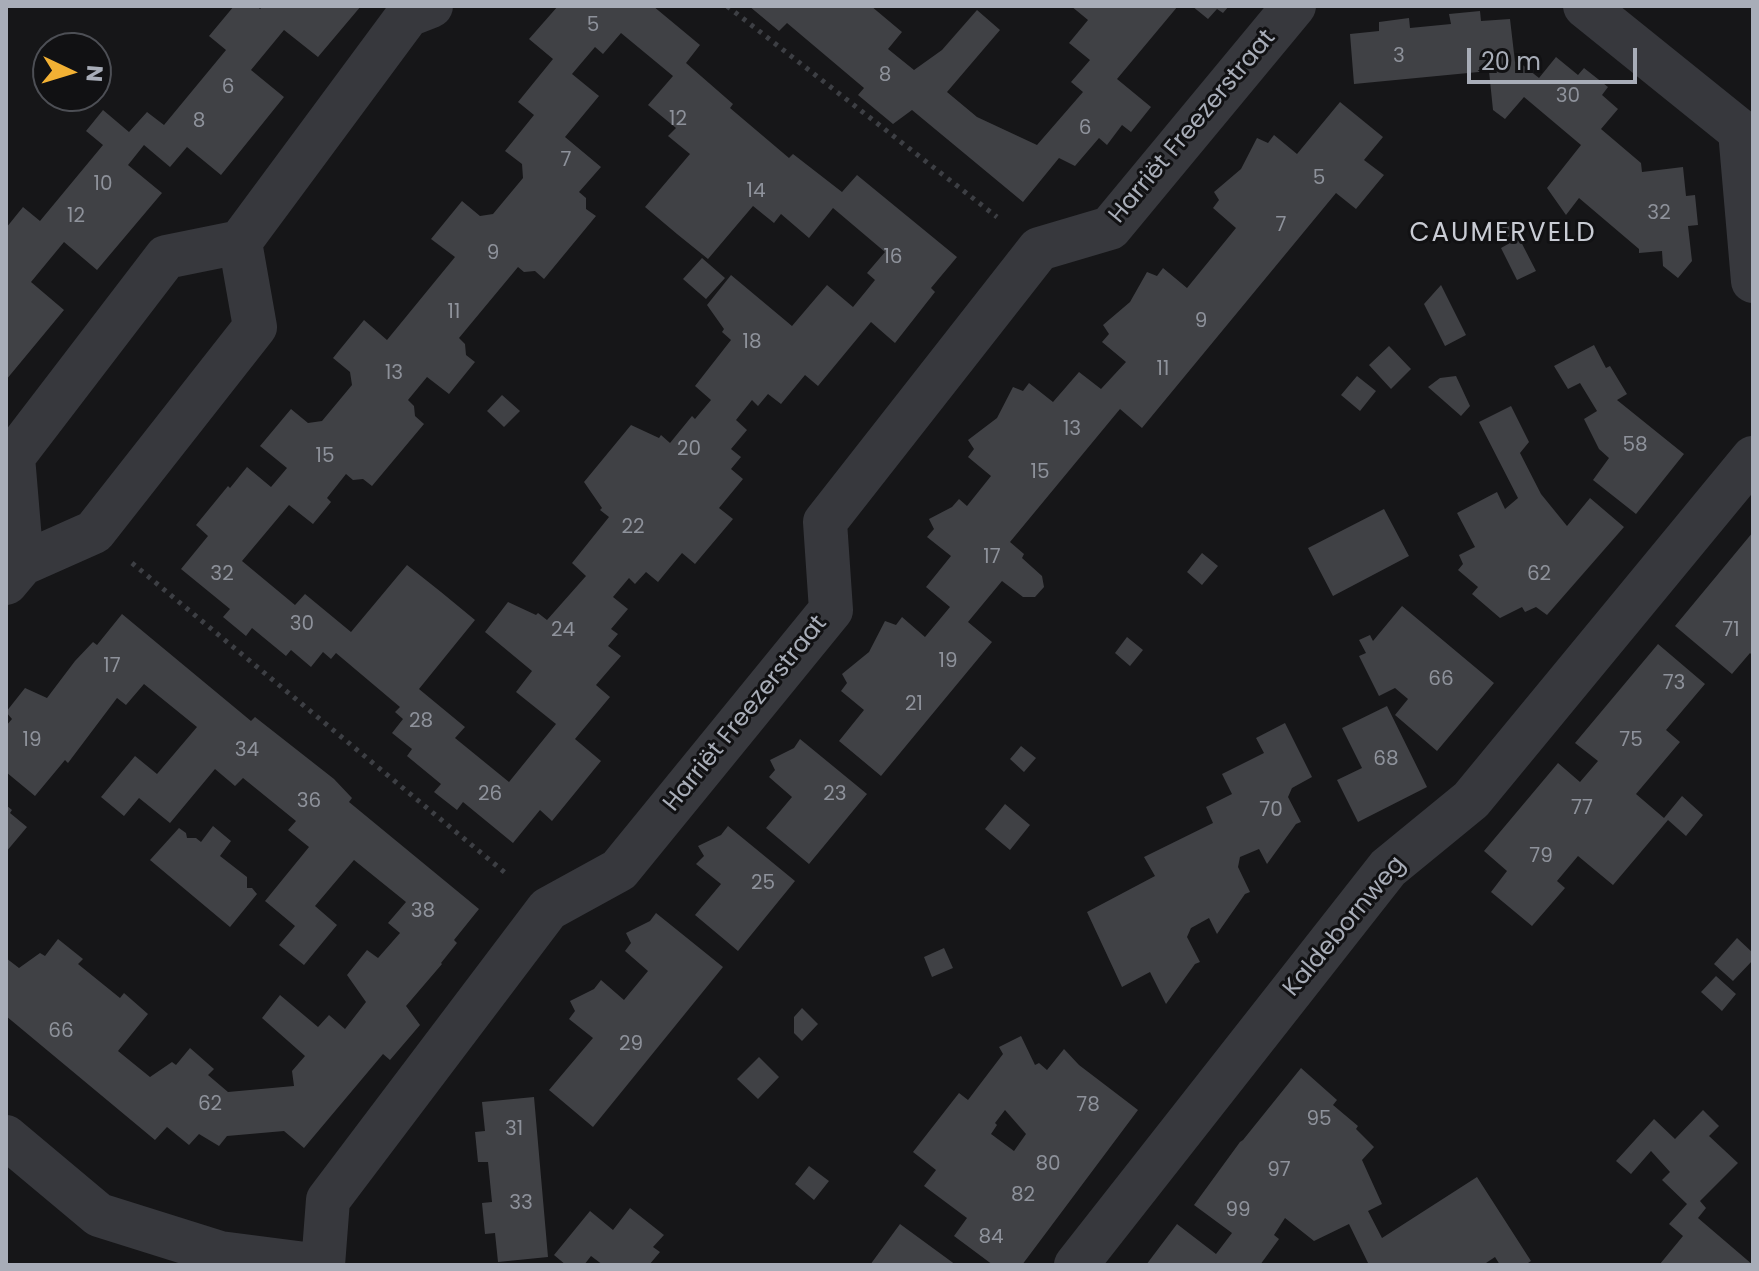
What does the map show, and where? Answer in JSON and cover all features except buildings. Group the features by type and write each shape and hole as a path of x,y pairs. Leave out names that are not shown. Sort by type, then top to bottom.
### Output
{"street":[{"path":"240,242 255,327 94,532 14,573 13,457 166,257 240,242 408,15 431,6"},
{"name":"Harriët Freezerstraat","path":"323,1265 328,1200 548,909 619,870 831,610 825,522 1039,249 1110,228 1294,6"},
{"path":"1585,6 1740,131 1753,281"},
{"name":"Kaldebornweg","path":"1076,1265 1388,868 1471,800 1753,458"},
{"path":"6,1137 99,1215 220,1253 313,1265"}],"path":[{"path":"727,6 1039,249"},
{"path":"94,532 548,909"}],"district":[{"name":"CAUMERVELD","path":"1503,234"}]}
